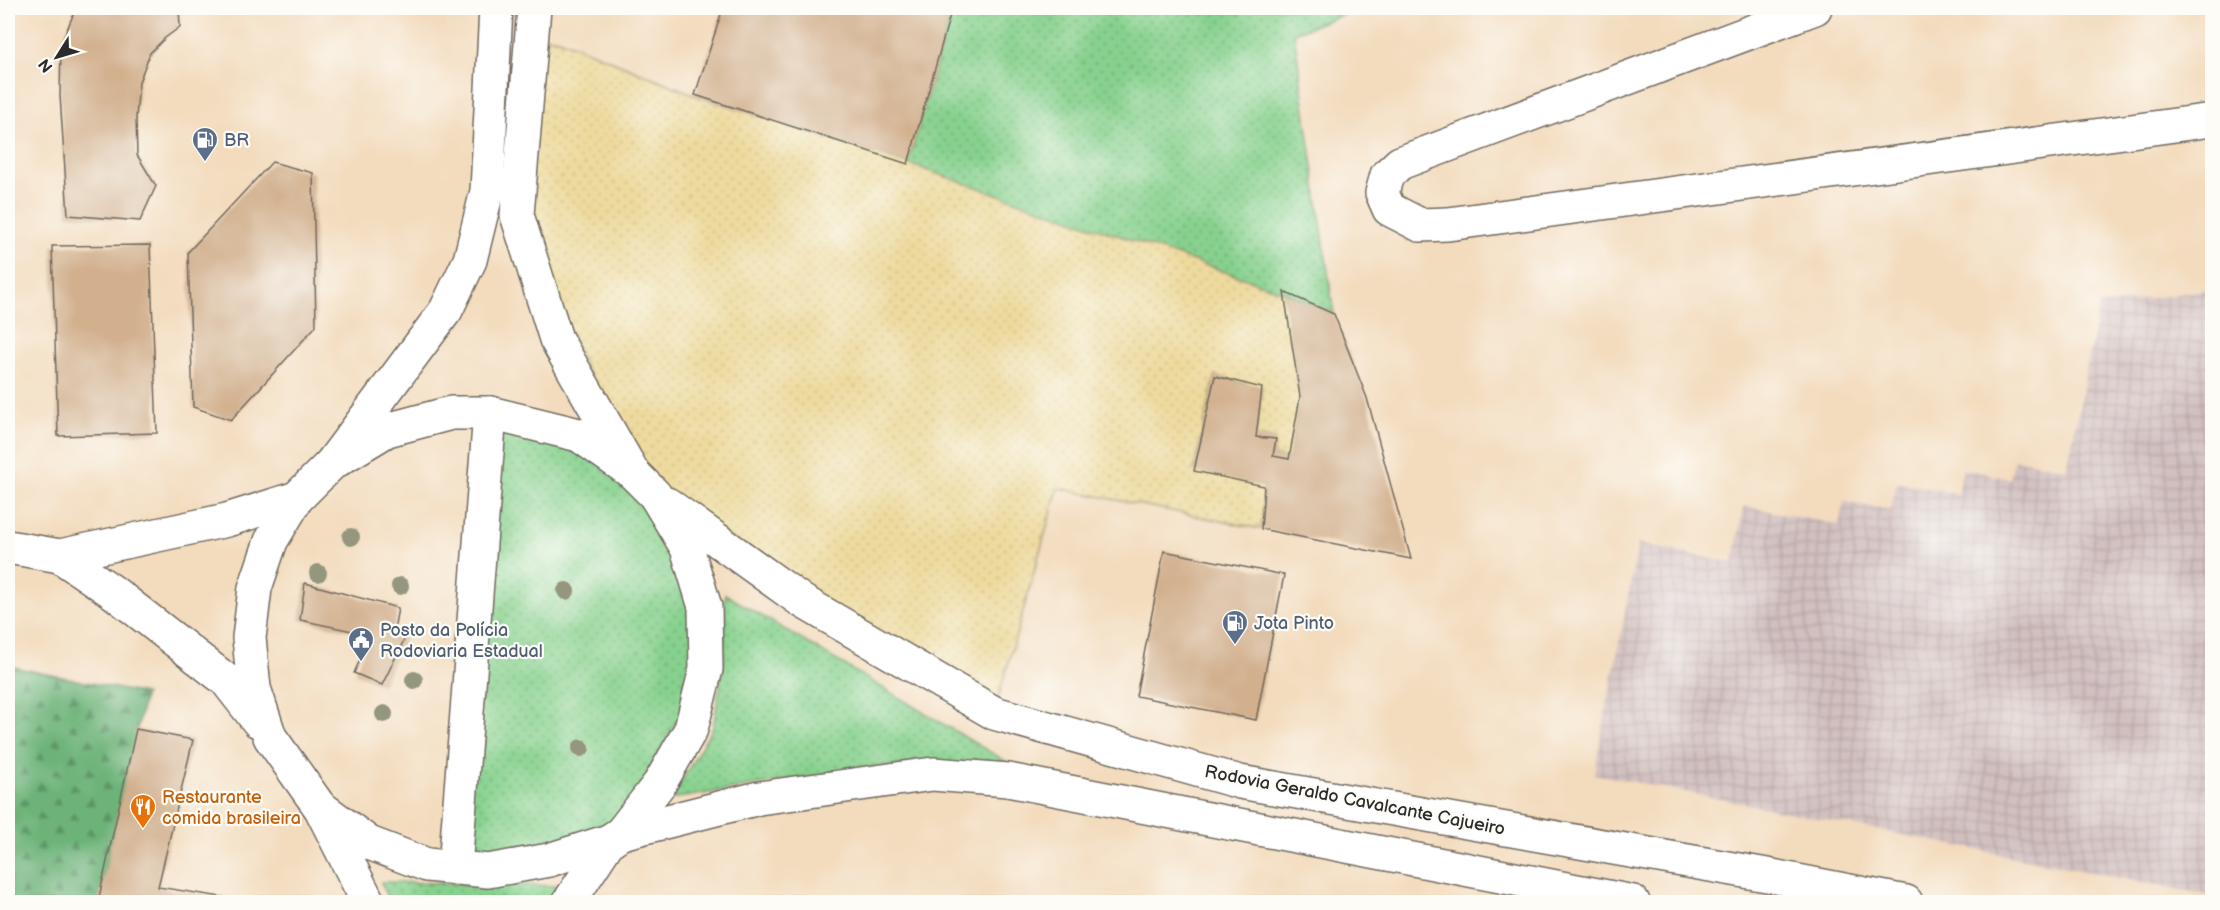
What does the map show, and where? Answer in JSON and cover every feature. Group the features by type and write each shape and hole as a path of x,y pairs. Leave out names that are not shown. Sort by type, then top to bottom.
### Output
{"main road":[{"path":"270,736 254,688 249,638 255,588 271,541 297,498 331,464 446,310 470,260 487,190 496,8"},
{"path":"534,8 517,215 556,339 644,484 687,548 705,607 706,669 691,729 660,783 615,837 569,903"},
{"path":"1815,8 1400,163 1386,176 1382,193 1389,209 1420,225 1448,224 2212,120"},
{"name":"Rodovia Geraldo Cavalcante Cajueiro","path":"331,464 387,430 451,413 490,414 579,435 802,601 994,713 1240,782 1767,875 1906,903"},
{"path":"455,868 490,414"},
{"path":"8,547 60,556 228,520 297,498"},
{"path":"60,556 113,592 226,680 320,806 368,903"},
{"path":"320,806 369,843 427,865 488,871 549,860 615,837 759,798 933,774 1008,780 1633,903"}],"shaded area":[{"path":"2212,289 2212,896 1594,774 1638,544 1733,563 1744,506 1839,525 1844,502 1891,510 1897,482 1958,494 1963,469 2010,479 2014,459 2067,469 2099,306"}],"green space":[{"path":"952,8 1360,8 1294,33 1334,314 1284,292 908,164"},
{"path":"490,413 579,435 655,495 706,669 609,841 455,868"},
{"path":"725,594 1012,765 878,766 671,799 713,727 724,661"},
{"path":"8,666 145,694 98,902 8,902"},
{"path":"381,882 558,886 547,902 389,902"}],"sand":[{"path":"531,35 559,39 695,95 908,164 1284,292 1300,397 1289,459 1273,456 1275,439 1256,437 1262,388 1215,376 1194,470 1264,486 1261,529 1058,488 994,713 633,473 517,215"}],"building":[{"path":"76,8 179,8 180,27 150,53 139,82 136,118 137,155 156,186 140,221 68,215 60,96 61,44"},
{"path":"723,8 952,8 908,164 695,95"},
{"path":"272,162 313,173 316,326 231,420 193,407 188,252"},
{"path":"150,245 157,433 58,436 52,246"},
{"path":"1284,292 1334,314 1367,398 1411,559 1261,529 1264,486 1194,471 1215,376 1262,388 1256,437 1276,439 1273,456 1289,459 1300,397"},
{"path":"1164,551 1284,575 1256,720 1136,696"},
{"path":"305,583 398,608 394,630 406,636 382,685 354,673 371,635 300,620"},
{"name":"Restaurante comida brasileira","path":"136,729 193,740 158,887 253,902 98,902"}],"place":[{"name":"BR","path":"205,163"},
{"name":"Jota Pinto","path":"1235,646"},
{"name":"Posto da Polícia Rodoviaria Estadual","path":"361,663"},
{"name":"Restaurante comida brasileira","path":"143,830"}]}
